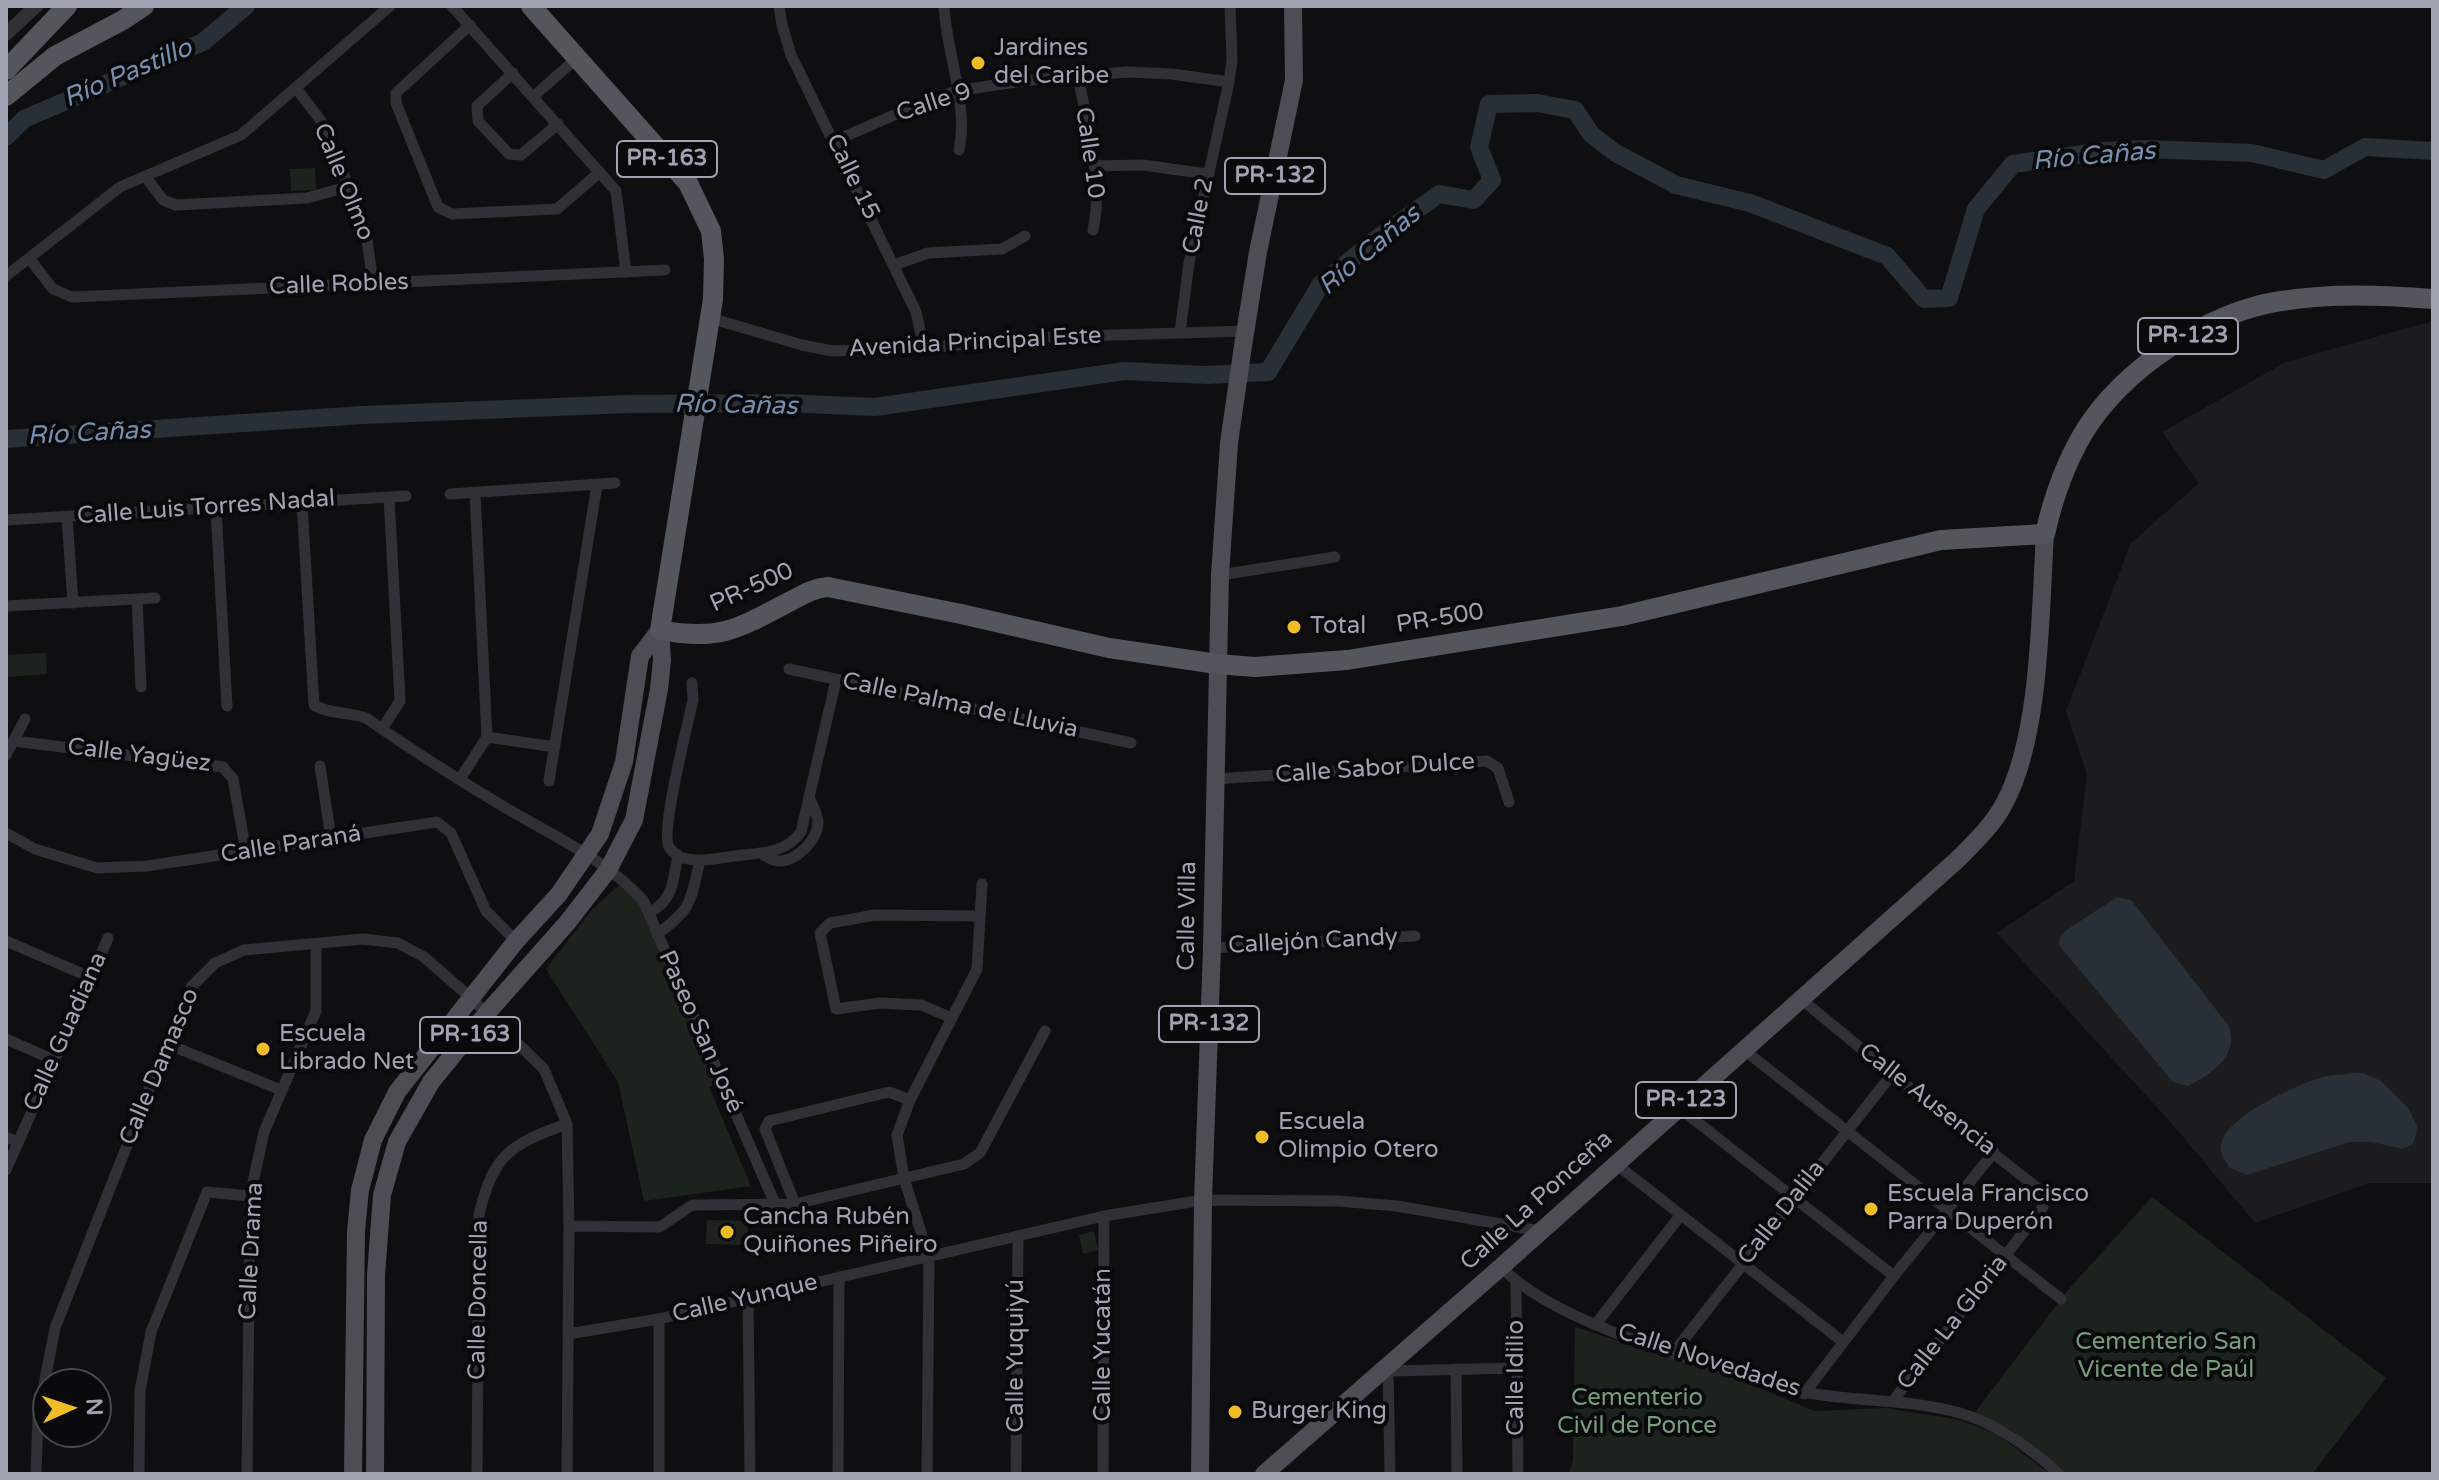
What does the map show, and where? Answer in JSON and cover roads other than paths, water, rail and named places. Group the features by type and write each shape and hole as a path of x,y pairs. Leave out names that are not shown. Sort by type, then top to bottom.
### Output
{"highway":[{"path":"6,70 67,6"},
{"path":"6,96 55,56 144,6"},
{"name":"PR-163","path":"531,6 676,169 698,200 711,231 714,259 710,318 660,630"},
{"name":"PR-123","path":"2045,534 2057,489 2085,430 2143,367 2180,340 2224,318 2278,301 2368,294 2433,299"},
{"name":"PR-500","path":"660,630 690,636 718,634 755,620 808,591 828,587 1109,648 1255,667 1363,658 1622,616 1941,540 2045,534"}],"main road":[{"name":"PR-132","path":"1244,338 1258,252 1294,80 1293,6"},
{"name":"Calle Villa","path":"1200,1474 1203,1200 1220,575 1234,407 1244,338"},
{"name":"Calle La Ponceña","path":"1264,1474 1389,1368 1983,834 2003,808 2021,766 2034,683 2045,534"},
{"name":"PR-163","path":"375,1474 376,1275 382,1195 397,1142 431,1082 549,943 598,863 619,818 630,780 634,753 631,716 640,656 660,630"},
{"name":"PR-163","path":"353,1474 353,1287 360,1190 373,1140 397,1092 516,941 559,894 598,863 634,820 659,689 662,660 660,630"}],"street":[{"path":"6,34 36,6"},
{"path":"6,276 120,187 230,142 390,6"},
{"path":"452,6 616,191 626,272"},
{"name":"Calle 15","path":"779,6 791,55 916,312 924,348"},
{"path":"944,6 945,32 963,133 959,150"},
{"name":"Calle 2","path":"1180,332 1189,263 1229,82 1232,60 1230,6"},
{"path":"470,25 396,93 396,103 438,207 452,214 557,209 600,172"},
{"path":"534,96 577,58"},
{"name":"Calle 9","path":"834,141 956,91 1022,81 1127,72 1172,74 1229,82"},
{"path":"513,73 477,106 478,121 509,154 521,155 558,124"},
{"name":"Calle 10","path":"1078,76 1094,166 1097,213 1093,230"},
{"name":"Calle Olmo","path":"296,88 321,121 366,232 373,283"},
{"path":"1094,166 1143,165 1207,174"},
{"path":"145,176 163,200 176,205 307,198 347,187"},
{"path":"894,265 928,253 1002,249 1025,236"},
{"name":"Calle Robles","path":"29,258 53,289 72,297 665,270"},
{"name":"Avenida Principal Este","path":"710,318 832,351 1180,332 1244,338"},
{"path":"450,494 615,483"},
{"path":"549,781 597,485"},
{"path":"460,779 487,737 475,493"},
{"name":"Calle Luis Torres Nadal","path":"6,520 406,496"},
{"path":"382,729 400,701 389,497"},
{"name":"Paseo San José","path":"302,503 314,705 322,710 349,712 366,718 629,885 650,912 776,1206"},
{"path":"216,509 227,706"},
{"path":"67,517 73,603"},
{"path":"1220,575 1335,557"},
{"path":"6,606 155,598"},
{"path":"137,599 141,687"},
{"name":"Calle Palma de Lluvia","path":"789,669 1131,743"},
{"path":"692,683 693,700 667,838 670,848 678,855 700,861 760,853 794,842 801,832 836,680"},
{"path":"6,755 25,719"},
{"path":"487,737 555,747"},
{"name":"Calle Yagüez","path":"14,741 223,767 233,779 246,852"},
{"name":"Calle Sabor Dulce","path":"1215,779 1487,761 1498,768 1509,802"},
{"path":"320,766 328,779 331,838"},
{"name":"Calle Paraná","path":"6,833 35,849 97,868 147,866 437,822 451,833 486,911 516,941"},
{"path":"650,912 661,907 669,898 678,855"},
{"path":"657,934 687,910 700,861"},
{"path":"927,1474 929,1258 904,1178 897,1135 910,1100 977,969 982,884"},
{"path":"952,1018 921,1005 880,1003 836,1009 820,933 830,923 875,915 980,916"},
{"name":"Callejón Candy","path":"1212,948 1415,936"},
{"name":"Calle Guadiana","path":"6,1170 108,938"},
{"name":"Calle Damasco","path":"36,1474 38,1416 55,1328 192,986 215,963 244,950 363,939 398,943 424,957 471,998 544,1069 567,1124 567,1474"},
{"path":"6,941 90,977"},
{"name":"Calle Drama","path":"247,1474 250,1196 264,1132 316,1011 316,944"},
{"name":"Calle Ausencia","path":"1801,999 2040,1190 2043,1207"},
{"path":"569,1226 660,1227 692,1205 795,1204 964,1164 980,1153 1045,1031"},
{"path":"6,1039 54,1060"},
{"path":"167,1044 281,1090"},
{"path":"1744,1050 2061,1299"},
{"name":"Calle Dalila","path":"1674,1352 1892,1074"},
{"path":"795,1204 765,1129 769,1121 889,1092 910,1100"},
{"path":"1678,1107 1894,1276"},
{"name":"Calle Doncella","path":"477,1474 479,1215 487,1183 500,1161 527,1138 567,1124"},
{"path":"6,1137 18,1142"},
{"path":"1804,1394 1994,1152"},
{"path":"1616,1164 1843,1342"},
{"path":"139,1474 140,1391 151,1332 207,1192 250,1196"},
{"name":"Calle Yunque","path":"568,1334 659,1319 1104,1216 1203,1200 1338,1201 1397,1206 1541,1231"},
{"name":"Calle La Gloria","path":"1893,1401 2043,1207"},
{"name":"Calle Yucatán","path":"1103,1474 1104,1216"},
{"path":"1596,1324 1680,1216"},
{"name":"Calle Yuquiyú","path":"1016,1474 1018,1237"},
{"name":"Calle Novedades","path":"1501,1267 1516,1282 1596,1324 1804,1394 1893,1401 1961,1413 2009,1434 2059,1474"},
{"path":"838,1474 839,1277"},
{"name":"Calle Idilio","path":"1516,1282 1518,1474"},
{"path":"748,1299 750,1474"},
{"path":"659,1319 659,1474"},
{"path":"1390,1474 1389,1368 1517,1368"},
{"path":"1456,1369 1457,1474"}],"waterway":[{"name":"Río Pastillo","path":"6,137 24,119 203,42 246,6"},
{"name":"Río Cañas","path":"6,439 363,415 628,404 785,403 875,407 1125,371 1207,375 1268,372 1321,284 1439,194 1474,200 1492,180 1479,147 1489,104 1537,103 1575,110 1591,134 1614,152 1676,185 1750,203 1887,256 1924,299 1949,298 1976,209 2013,164 2104,151 2145,149 2252,153 2324,170 2365,147 2433,151"}],"place":[{"name":"Jardines del Caribe","path":"978,63"},
{"name":"Total","path":"1294,627"},
{"name":"Escuela Librado Net","path":"263,1049"},
{"name":"Escuela Olimpio Otero","path":"1262,1137"},
{"name":"Escuela Francisco Parra Duperón","path":"1871,1209"},
{"name":"Cancha Rubén Quiñones Piñeiro","path":"727,1232"},
{"name":"Burger King","path":"1235,1412"}],"park label":[{"name":"Cementerio San Vicente de Paúl","path":"2166,1357"},
{"name":"Cementerio Civil de Ponce","path":"1637,1413"}]}
